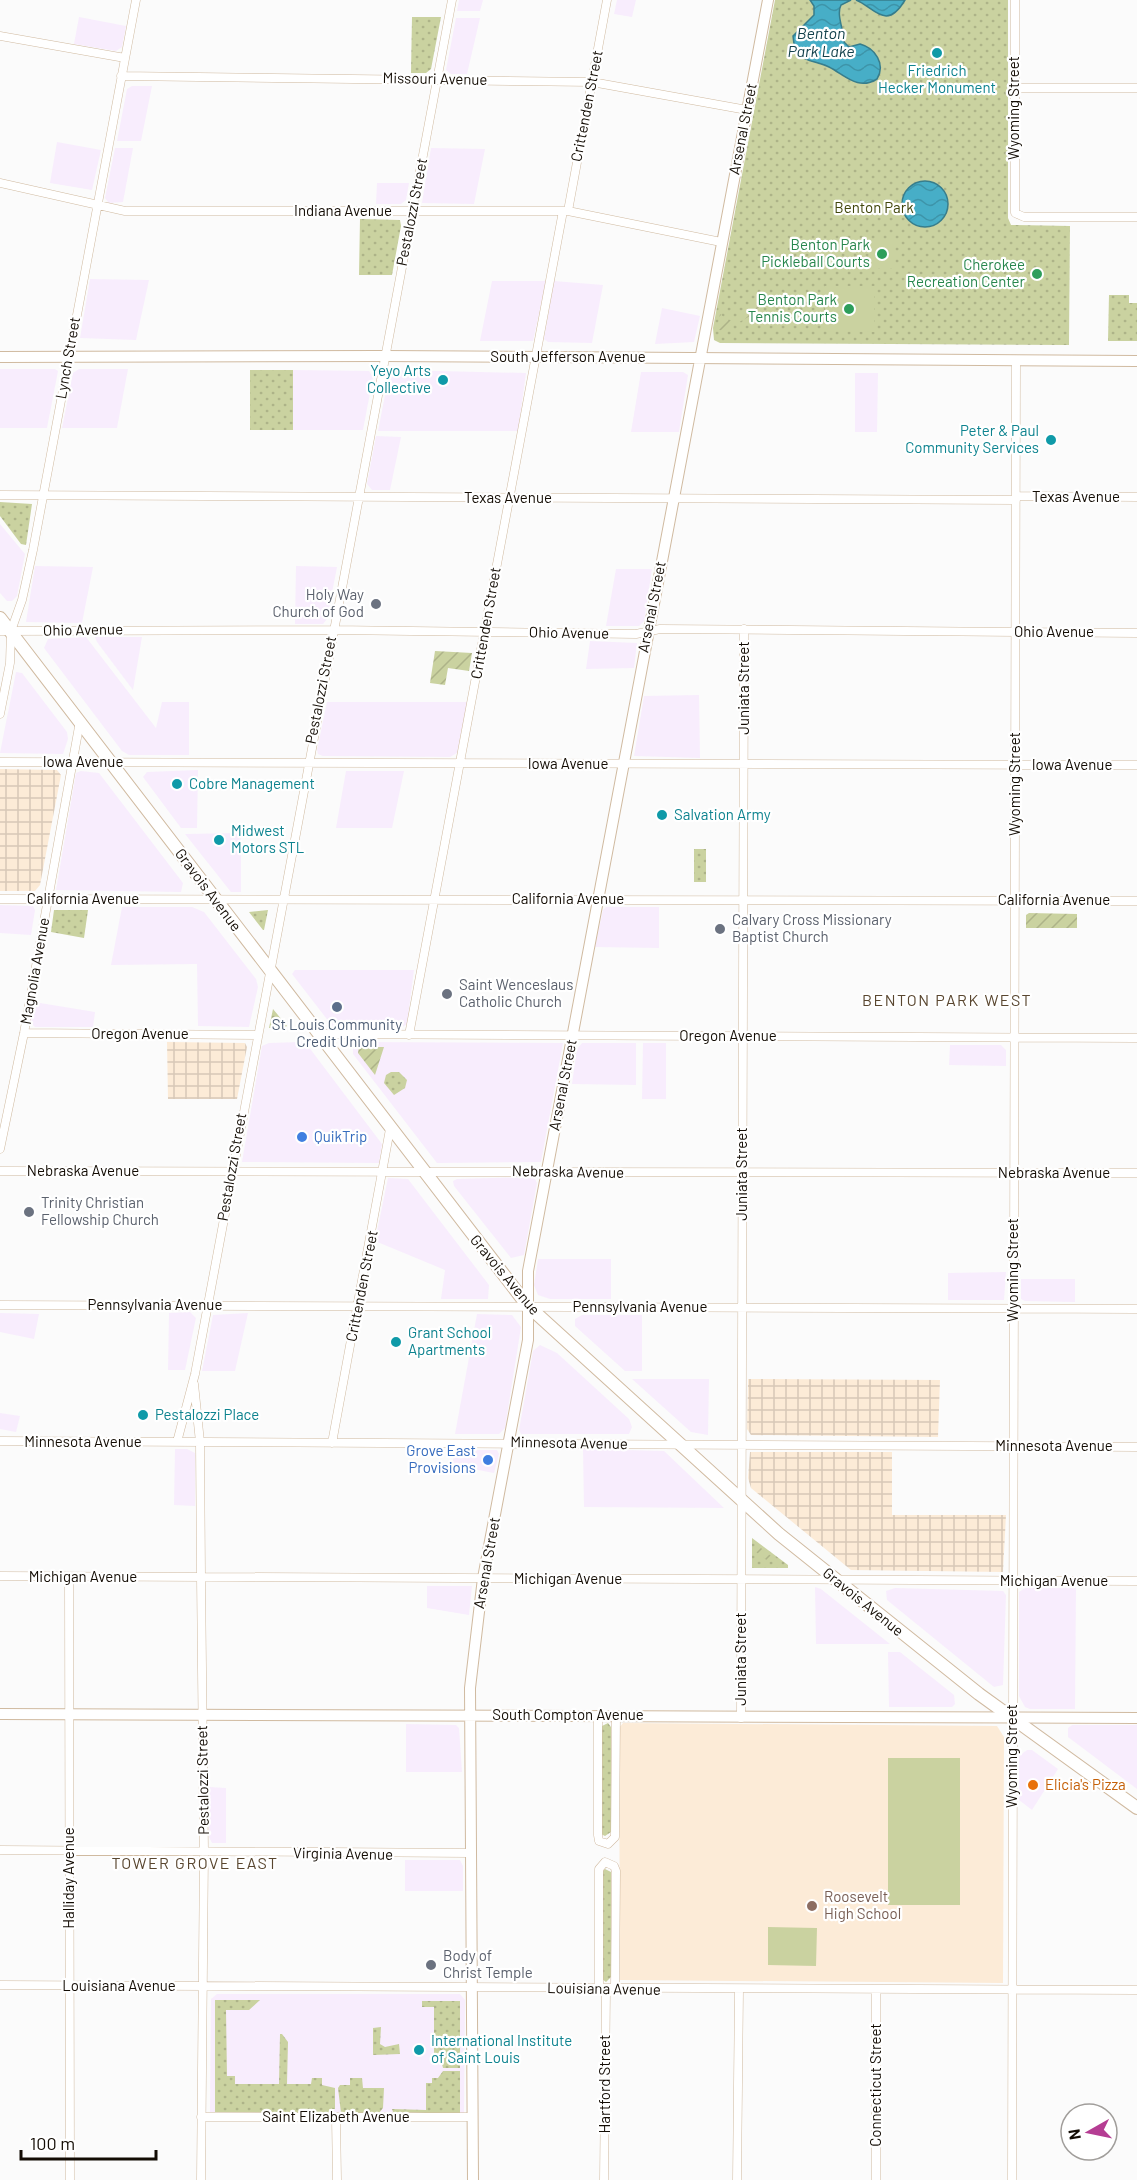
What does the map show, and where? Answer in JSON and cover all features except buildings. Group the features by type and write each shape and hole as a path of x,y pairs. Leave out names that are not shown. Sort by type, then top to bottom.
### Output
{"main road":[{"name":"Arsenal Street","path":"473,2180 469,1716 472,1658 483,1578 528,1340 527,1277 768,0"},
{"name":"South Jefferson Avenue","path":"0,357 384,356 1137,361"},
{"name":"Gravois Avenue","path":"0,618 5,631 80,722 527,1305 741,1502 835,1580 1012,1718 1137,1808"},
{"name":"South Compton Avenue","path":"0,1714 1137,1718"}],"street":[{"name":"Lynch Street","path":"0,714 10,663 5,631 22,600 136,0"},
{"name":"Pestalozzi Street","path":"177,1442 194,1380 268,969 452,0"},
{"name":"Crittenden Street","path":"409,1035 535,357 607,0"},
{"name":"Wyoming Street","path":"1015,0 1014,209 1016,215 1137,217"},
{"path":"0,36 125,58"},
{"name":"Missouri Avenue","path":"121,76 437,78 592,82 747,110"},
{"path":"1014,88 1137,88"},
{"name":"Indiana Avenue","path":"0,183 125,211 566,211 721,242"},
{"name":"Wyoming Street","path":"1012,2180 1016,360"},
{"name":"Texas Avenue","path":"0,495 673,499 1137,497"},
{"name":"Ohio Avenue","path":"5,631 333,630 636,634 660,629 744,629 1137,633"},
{"name":"Juniata Street","path":"741,1718 744,1308 742,900 744,629"},
{"name":"Magnolia Avenue","path":"0,1149 24,1033 80,722"},
{"name":"Iowa Avenue","path":"0,762 1137,765"},
{"name":"California Avenue","path":"0,898 1137,901"},
{"name":"Oregon Avenue","path":"24,1033 256,1035"},
{"name":"Oregon Avenue","path":"319,1034 1137,1038"},
{"name":"Crittenden Street","path":"332,1443 390,1129"},
{"name":"Nebraska Avenue","path":"0,1171 1137,1173"},
{"name":"Pennsylvania Avenue","path":"0,1305 527,1305 1137,1309"},
{"name":"Pestalozzi Street","path":"194,1380 200,1442 204,1852 201,2180"},
{"name":"Minnesota Avenue","path":"0,1441 1137,1447"},
{"name":"Michigan Avenue","path":"0,1576 1137,1581"},
{"name":"Halliday Avenue","path":"69,1576 70,2180"},
{"path":"598,1715 598,1835 599,1841 608,1844 615,1837 616,1715"},
{"name":"Virginia Avenue","path":"0,1850 470,1853"},
{"name":"Hartford Street","path":"604,2180 599,1869 605,1862 614,1866 616,1871 615,1989"},
{"name":"Louisiana Avenue","path":"0,1985 1137,1990"},
{"path":"738,2180 739,1989"},
{"name":"Connecticut Street","path":"876,1989 876,2180"},
{"name":"Saint Elizabeth Avenue","path":"201,2117 472,2117"},
{"path":"336,2117 337,2180"}],"shaded area":[{"path":"459,0 483,0 480,11 457,11"},
{"path":"617,0 636,0 632,17 614,14"},
{"path":"79,17 126,26 122,47 116,51 74,44"},
{"path":"456,18 480,18 467,74 451,74 446,70"},
{"path":"132,86 152,86 141,141 117,141 127,89"},
{"path":"57,142 101,150 92,190 50,183"},
{"path":"115,148 133,148 123,202 109,203 105,198"},
{"path":"431,148 485,149 474,204 422,203"},
{"path":"377,183 409,183 406,200 401,204 376,204"},
{"path":"90,279 149,280 136,340 80,338"},
{"path":"492,281 546,281 533,341 480,341"},
{"path":"554,281 603,285 592,343 548,342 544,339"},
{"path":"662,308 700,316 694,342 655,344"},
{"path":"0,369 55,369 58,371 47,428 0,428"},
{"path":"79,369 128,369 117,428 62,428 73,373"},
{"path":"293,370 369,371 373,377 363,430 293,430"},
{"path":"397,370 526,373 518,431 378,431 389,375"},
{"path":"641,372 683,372 688,375 679,432 631,432"},
{"path":"855,373 878,373 877,432 855,432"},
{"path":"376,436 401,437 390,490 372,490 367,484"},
{"path":"0,524 25,554 17,596 12,601 7,601 0,593"},
{"path":"35,566 93,567 82,623 26,622"},
{"path":"296,566 337,567 327,619 323,624 295,624"},
{"path":"616,569 652,569 644,621 639,626 606,626"},
{"path":"86,637 156,728 162,702 189,702 189,755 129,755 122,751 44,648 48,639"},
{"path":"95,637 142,637 133,690 97,642"},
{"path":"590,641 637,643 634,668 586,669"},
{"path":"16,672 22,673 67,732 68,739 63,754 0,753"},
{"path":"699,695 700,758 634,756 644,696"},
{"path":"327,702 467,702 457,753 450,757 323,756 318,754"},
{"path":"0,769 57,770 61,775 40,885 35,891 0,891"},
{"path":"198,770 197,828 181,828 143,777 147,772"},
{"path":"81,771 99,773 183,883 181,892 56,890 76,773"},
{"path":"346,771 404,771 392,828 336,828"},
{"path":"241,833 241,892 231,892 185,834"},
{"path":"0,905 33,906 35,910 31,935 0,933"},
{"path":"122,907 192,907 204,912 256,979 258,987 249,1027 198,1026 197,964 111,965"},
{"path":"606,907 659,907 659,948 595,947 603,910"},
{"path":"295,970 414,970 407,1024 399,1029 333,1027 292,974"},
{"path":"34,1002 95,1012 93,1027 35,1027 30,1022"},
{"path":"167,1042 245,1043 247,1047 237,1099 168,1099"},
{"path":"301,1042 308,1046 382,1144 379,1163 242,1162 262,1046 269,1043"},
{"path":"359,1042 563,1043 541,1162 437,1163 353,1054 353,1045"},
{"path":"582,1043 636,1043 636,1085 572,1084 577,1049"},
{"path":"643,1043 666,1043 666,1099 642,1099"},
{"path":"950,1045 1001,1045 1006,1050 1006,1066 949,1065"},
{"path":"534,1177 537,1183 524,1255 511,1258 454,1186 453,1181 457,1179"},
{"path":"388,1178 408,1179 489,1285 488,1299 441,1299 445,1270 375,1241"},
{"path":"538,1259 611,1259 611,1299 550,1299 538,1295 534,1285"},
{"path":"1006,1272 1004,1300 948,1300 948,1273"},
{"path":"1021,1279 1075,1279 1075,1302 1025,1301 1021,1299"},
{"path":"190,1312 196,1318 185,1370 168,1370 169,1313"},
{"path":"0,1313 39,1314 34,1339 0,1332"},
{"path":"248,1313 235,1371 202,1371 213,1315"},
{"path":"477,1314 512,1315 521,1327 505,1428 499,1434 455,1434"},
{"path":"582,1315 642,1315 642,1371 625,1371 575,1326 575,1319"},
{"path":"540,1345 557,1353 629,1419 632,1427 629,1434 521,1434 519,1430 533,1351"},
{"path":"632,1379 709,1379 708,1435 691,1432"},
{"path":"748,1379 940,1380 938,1437 751,1435 747,1429"},
{"path":"0,1413 20,1416 16,1432 0,1429"},
{"path":"175,1449 187,1449 195,1453 195,1506 174,1505"},
{"path":"583,1449 664,1451 724,1508 584,1507"},
{"path":"455,1450 497,1450 499,1454 494,1473 452,1465"},
{"path":"750,1452 892,1452 892,1515 1006,1515 1003,1572 851,1570 751,1488 748,1478"},
{"path":"427,1586 472,1586 469,1615 427,1608"},
{"path":"815,1587 821,1589 890,1644 816,1644"},
{"path":"895,1588 1003,1591 1006,1595 1003,1685 994,1687 887,1600 886,1591"},
{"path":"1025,1588 1076,1588 1075,1709 1030,1709 1025,1707 1019,1696 1019,1592"},
{"path":"888,1652 900,1652 954,1695 955,1704 952,1707 889,1707"},
{"name":"Roosevelt High School","path":"623,1723 997,1726 1004,1737 1003,1983 620,1980 619,1728"},
{"path":"406,1724 456,1725 459,1728 462,1772 406,1772"},
{"path":"1072,1725 1137,1725 1137,1789 1068,1737 1068,1728"},
{"path":"1027,1750 1032,1750 1058,1769 1032,1810 1019,1800 1019,1756"},
{"path":"209,1787 226,1788 226,1843 212,1843 209,1837"},
{"path":"405,1860 460,1860 463,1866 463,1891 405,1891"},
{"path":"217,1994 460,1994 465,2000 464,2114 210,2112 211,1999"}],"green space":[{"name":"Benton Park","path":"775,0 1008,0 1008,218 1011,225 1070,226 1069,345 720,343 714,340 713,328"},
{"path":"412,17 441,17 431,69 426,73 411,73"},
{"path":"360,219 400,220 401,226 392,275 359,275"},
{"name":"Benton Park Pickleball Courts","path":"870,239 894,239 894,268 870,268"},
{"name":"Benton Park Tennis Courts","path":"825,286 874,286 874,332 825,331"},
{"path":"1109,295 1129,295 1129,303 1137,303 1137,341 1108,341"},
{"path":"761,301 768,306 723,331 717,329 720,314 729,321 736,320 746,307"},
{"path":"250,370 293,370 293,430 250,430"},
{"path":"0,502 32,504 26,545 21,544 0,516"},
{"path":"435,651 472,653 469,671 448,668 445,685 430,683"},
{"path":"694,849 706,849 706,882 694,882"},
{"path":"54,910 88,910 84,938 51,932"},
{"path":"268,910 264,930 263,930 249,912"},
{"path":"1029,913 1077,914 1077,928 1026,928 1026,915"},
{"path":"273,1009 287,1026 269,1028"},
{"path":"359,1047 384,1047 375,1075 358,1053"},
{"path":"399,1072 407,1080 405,1088 394,1095 384,1083 386,1075"},
{"path":"752,1538 788,1565 788,1568 752,1568"},
{"path":"756,1544 776,1560 769,1562 756,1552"},
{"path":"608,1723 611,1727 611,1832 605,1836 601,1834 602,1726"},
{"path":"888,1758 960,1758 960,1905 888,1905"},
{"path":"605,1869 611,1872 611,1977 606,1982 602,1979 602,1872"},
{"path":"768,1927 817,1928 816,1966 768,1965"},
{"path":"215,2000 260,2000 249,2010 226,2010 227,2076 235,2076 235,2084 279,2084 280,2034 282,2034 288,2042 287,2084 311,2084 312,2078 322,2078 322,2085 335,2088 335,2109 332,2109 332,2113 215,2112"},
{"path":"422,2001 460,2001 460,2068 443,2068 442,2064 434,2064 434,2007 422,2007"},
{"path":"381,2027 380,2044 385,2047 399,2044 400,2054 373,2055 373,2028"},
{"path":"443,2071 460,2071 460,2114 393,2112 392,2109 426,2110 426,2083 432,2083 432,2078 438,2078"},
{"path":"350,2078 362,2078 363,2088 384,2088 383,2108 379,2113 341,2113 338,2088 340,2085 350,2085"}],"water":[{"name":"Benton Park Lake","path":"810,0 851,0 841,5 840,9 844,42 849,47 860,44 865,46 878,57 880,68 877,79 858,83 829,67 800,56 794,45 793,36 814,15 814,6"},
{"name":"Benton Park Lake","path":"856,0 905,0 898,9 886,16 874,12"},
{"path":"925,181 941,188 948,204 941,220 925,227 909,220 902,204 909,188"}],"place":[{"name":"Friedrich Hecker Monument","path":"937,53"},
{"name":"Benton Park Pickleball Courts","path":"882,254"},
{"name":"Cherokee Recreation Center","path":"1037,274"},
{"name":"Benton Park Tennis Courts","path":"849,309"},
{"name":"Yeyo Arts Collective","path":"443,380"},
{"name":"Peter & Paul Community Services","path":"1051,440"},
{"name":"Holy Way Church of God","path":"376,604"},
{"name":"Cobre Management","path":"177,784"},
{"name":"Salvation Army","path":"662,815"},
{"name":"Midwest Motors STL","path":"219,840"},
{"name":"Calvary Cross Missionary Baptist Church","path":"720,929"},
{"name":"Saint Wenceslaus Catholic Church","path":"447,994"},
{"name":"St Louis Community Credit Union","path":"337,1007"},
{"name":"QuikTrip","path":"302,1137"},
{"name":"Trinity Christian Fellowship Church","path":"29,1212"},
{"name":"Grant School Apartments","path":"396,1342"},
{"name":"Pestalozzi Place","path":"143,1415"},
{"name":"Grove East Provisions","path":"488,1460"},
{"name":"Elicia's Pizza","path":"1033,1785"},
{"name":"Roosevelt High School","path":"812,1906"},
{"name":"Body of Christ Temple","path":"431,1965"},
{"name":"International Institute of Saint Louis","path":"419,2050"}],"district":[{"name":"BENTON PARK WEST","path":"947,1000"},
{"name":"TOWER GROVE EAST","path":"195,1863"}]}
